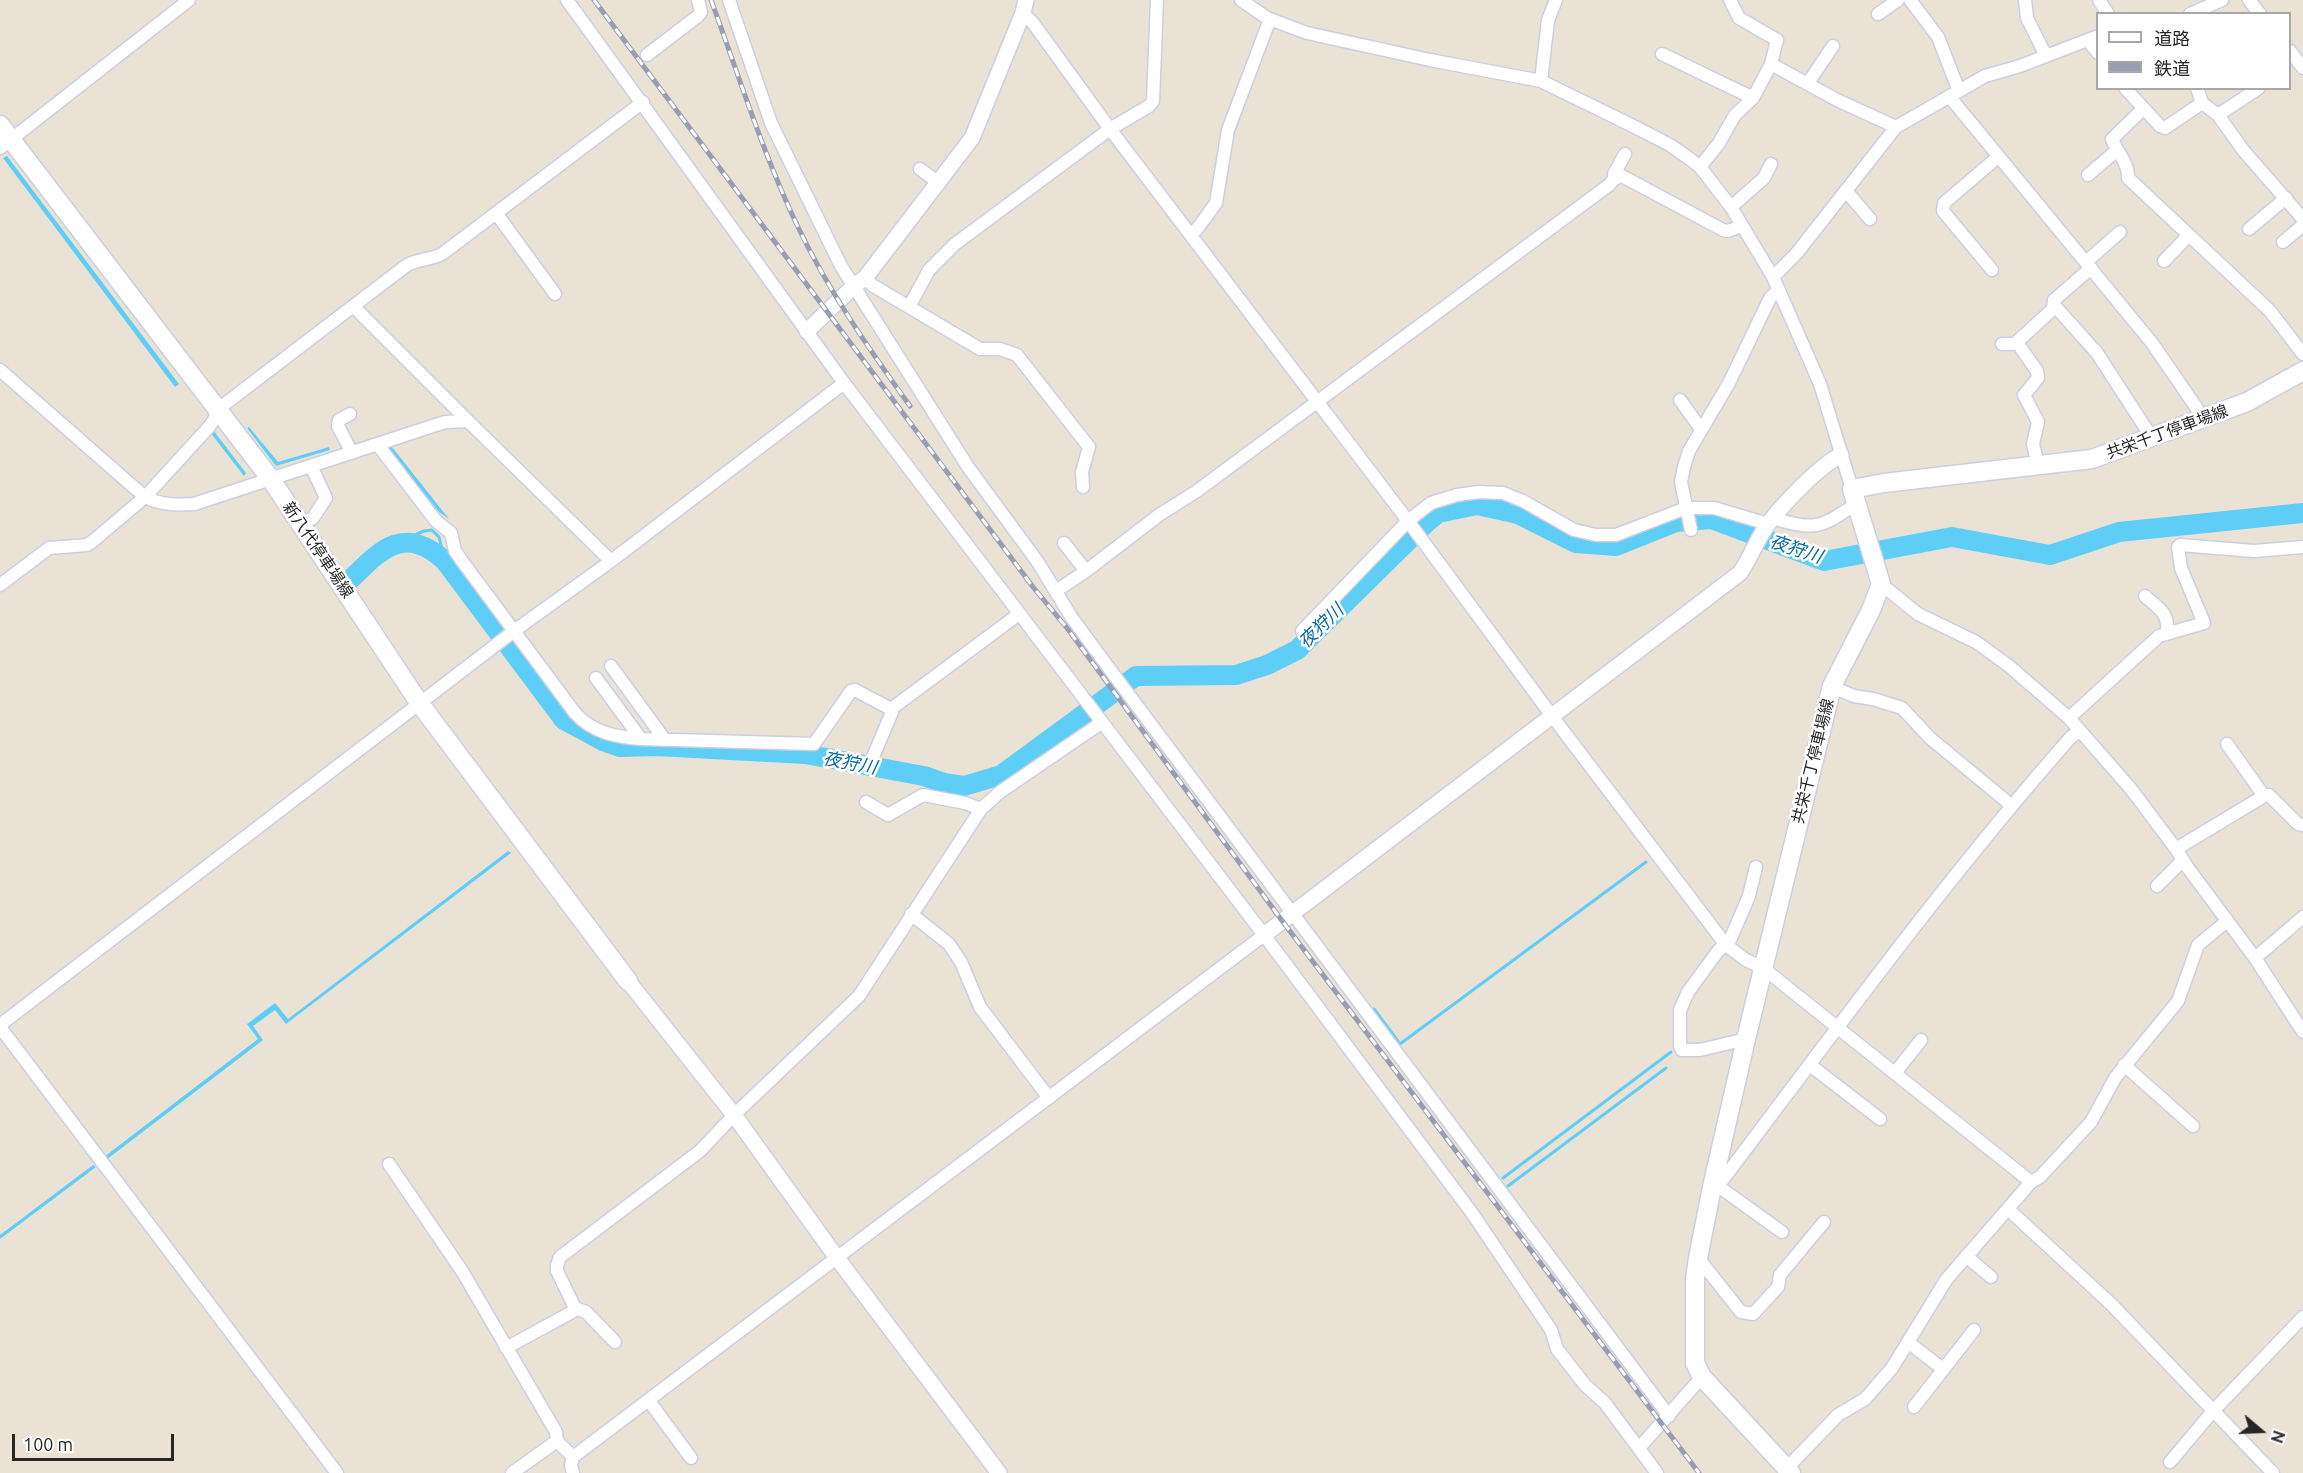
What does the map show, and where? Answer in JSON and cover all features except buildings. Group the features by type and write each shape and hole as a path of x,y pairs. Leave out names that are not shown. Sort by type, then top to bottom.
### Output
{"main road":[{"name":"新八代停車場線","path":"4,137 270,478 420,704 628,981"},
{"name":"共栄千丁停車場線","path":"1854,497 1884,483 2092,459 2247,402 2303,370"},
{"path":"1854,497 1878,577"},
{"name":"共栄千丁停車場線","path":"1789,1471 1702,1377 1695,1363 1695,1279 1746,1039 1832,687 1871,610 1878,577"}],"street":[{"path":"4,137 189,0"},
{"path":"567,0 643,102 844,383 1264,935 1472,1213 1551,1330 1557,1349 1585,1385 1605,1403 1657,1473"},
{"path":"647,55 698,16 701,12 698,0"},
{"path":"729,0 771,123 842,266 860,282 968,466 1114,675 1669,1416"},
{"path":"909,307 929,270 956,244 1110,129 1149,106 1153,101 1157,0"},
{"path":"1241,0 1270,20 1306,33 1541,81 1670,146 1700,167 1731,207 1773,277 1820,384 1854,497 1832,521 1815,527 1769,523 1714,508 1687,510 1616,535 1596,535 1574,530 1523,501 1503,493 1479,492 1456,495 1431,503 1409,522 1302,631"},
{"path":"1541,81 1548,20 1556,0"},
{"path":"1700,167 1719,143 1735,115 1753,98 1771,64 1777,40 1739,18 1730,0"},
{"path":"1878,14 1898,0"},
{"path":"1910,0 1938,37 1954,93 1998,157 2152,343 2196,407 2202,420"},
{"path":"2025,0 2027,18 2046,56"},
{"path":"2249,0 2258,12"},
{"path":"2194,12 2218,1"},
{"path":"807,331 860,282 972,138 1025,6"},
{"path":"1025,6 1033,23 1110,129 1409,522 1552,716 1726,945 1746,960 1763,968 2031,1182"},
{"path":"1191,234 1216,203 1228,130 1270,20"},
{"path":"1773,277 1796,254 1896,127 1985,76 2093,38"},
{"path":"1808,83 1833,46"},
{"path":"1662,54 1753,98"},
{"path":"1771,64 1837,100 1896,127"},
{"path":"2127,90 2160,126 2165,128 2202,103"},
{"path":"2198,90 2202,103 2218,115 2243,150 2303,219"},
{"path":"2218,115 2256,90"},
{"path":"0,585 49,548 87,545 145,497 208,428 217,410 406,265 416,260 433,258 442,254 643,102"},
{"path":"2143,109 2112,139 2116,151 2128,168 2128,178 2276,317 2303,354"},
{"path":"2088,175 2116,151"},
{"path":"1614,179 1614,174 1625,154"},
{"path":"1992,270 1942,207 1998,157"},
{"path":"1731,207 1764,178 1771,164"},
{"path":"920,169 939,183"},
{"path":"1056,591 1318,403 1599,193 1614,179 1622,176 1723,230 1728,231 1741,226"},
{"path":"1846,190 1870,219"},
{"path":"2249,228 2286,198"},
{"path":"496,213 555,294"},
{"path":"2283,242 2303,225"},
{"path":"2018,344 2018,341 2053,309 2054,300 2120,232"},
{"path":"2164,261 2189,235"},
{"path":"860,282 872,285 980,350 1000,349 1017,355 1089,447 1082,472 1083,487"},
{"path":"1691,528 1681,482 1689,451 1729,383 1770,298 1779,290"},
{"path":"2054,305 2097,353 2151,438"},
{"path":"353,306 611,561"},
{"path":"2002,344 2018,344"},
{"path":"2018,344 2037,371 2038,378 2024,395 2038,422 2033,444 2038,465"},
{"path":"0,370 145,497 158,503 194,504 445,422 468,421"},
{"path":"337,1473 0,1026 512,632 611,561 844,383"},
{"path":"1680,400 1701,429"},
{"path":"350,414 339,420 338,426 352,453"},
{"path":"378,445 436,521 451,533 455,551 512,632 582,720 604,733 641,739 814,744 850,691 855,690 891,709"},
{"path":"573,1473 571,1465 573,1457 1292,915 1740,573 1769,523 1832,460 1841,455"},
{"path":"301,525 313,518 326,498 311,466"},
{"path":"1065,543 1086,571"},
{"path":"2069,718 2159,636 2204,623 2181,567 2178,547 2180,545 2254,551 2303,547"},
{"path":"1878,577 1918,614 1976,642 2009,666 2069,718 2131,789 2180,854 2255,958 2303,1032"},
{"path":"2145,596 2166,615 2167,633"},
{"path":"891,709 1019,614"},
{"path":"611,666 665,740"},
{"path":"596,678 641,739"},
{"path":"1832,687 1854,696 1902,708 1930,738 2011,805"},
{"path":"873,757 892,712 891,709"},
{"path":"615,1342 586,1312 575,1308 557,1271 560,1257 700,1151 734,1115 859,996 911,914 974,806 1000,792 1101,722"},
{"path":"1782,1232 1715,1187 1921,918 2011,805 2071,737 2080,731"},
{"path":"2227,744 2264,796"},
{"path":"866,802 888,815 923,795 974,806"},
{"path":"2157,886 2180,854 2264,796 2270,795 2298,824 2303,825"},
{"path":"1746,1039 1700,1050 1682,1050 1680,1010 1688,992 1718,951 1726,945 1749,896 1756,867"},
{"path":"911,914 949,944 960,962 980,1007 1049,1098"},
{"path":"2255,958 2303,917"},
{"path":"1789,1471 1838,1415 1865,1399 1892,1368 1946,1280 1965,1256 2031,1182 2040,1177 2080,1136 2091,1122 2124,1065 2178,1001 2198,945 2227,921"},
{"path":"628,981 734,1115 837,1258 999,1473"},
{"path":"1895,1073 1921,1040"},
{"path":"1809,1065 1880,1119"},
{"path":"2124,1065 2193,1126"},
{"path":"389,1164 462,1271 556,1432 557,1441 573,1457"},
{"path":"2008,1209 2111,1304 2272,1473"},
{"path":"1698,1258 1741,1312 1754,1314 1778,1287 1780,1275 1824,1222"},
{"path":"1965,1256 1991,1277"},
{"path":"506,1348 569,1316 575,1308"},
{"path":"2170,1462 2213,1411 2303,1317"},
{"path":"1914,1407 1974,1330"},
{"path":"1908,1343 1943,1369"},
{"path":"1639,1448 1702,1377"},
{"path":"649,1401 691,1458"},
{"path":"512,1473 557,1441"}],"water":[{"path":"7,156 179,384 175,387 3,158"},
{"path":"249,427 278,462 329,447 330,450 276,466 247,428"},
{"path":"213,430 246,473 244,476 210,432"},
{"path":"399,441 392,447 449,519 439,512 387,448"},
{"path":"508,851 511,853 286,1024 275,1010 253,1026 263,1040 106,1160 104,1157 258,1039 247,1024 275,1003 288,1019"},
{"path":"93,1165 96,1167 0,1239 0,1235"}],"waterway":[{"name":"夜狩川","path":"349,581 372,559 394,545 417,544 430,550 445,561 564,720 603,741 620,747 656,746 805,754 924,776 944,783 964,786 1001,775 1136,676 1236,675 1267,665 1297,650 1438,513 1477,505 1518,514 1576,543 1616,546 1676,522 1711,519 1824,561 1952,537 2050,555 2119,532 2303,513"},
{"path":"398,542 432,530 439,537 445,561"},
{"path":"1374,1009 1400,1044 1646,862"},
{"path":"1503,1178 1671,1052"},
{"path":"1508,1186 1666,1068"}],"railway":[{"path":"594,0 1033,587 1067,628 1283,922 1699,1473"},
{"path":"711,0 762,143 798,227 864,341 910,406"}]}
